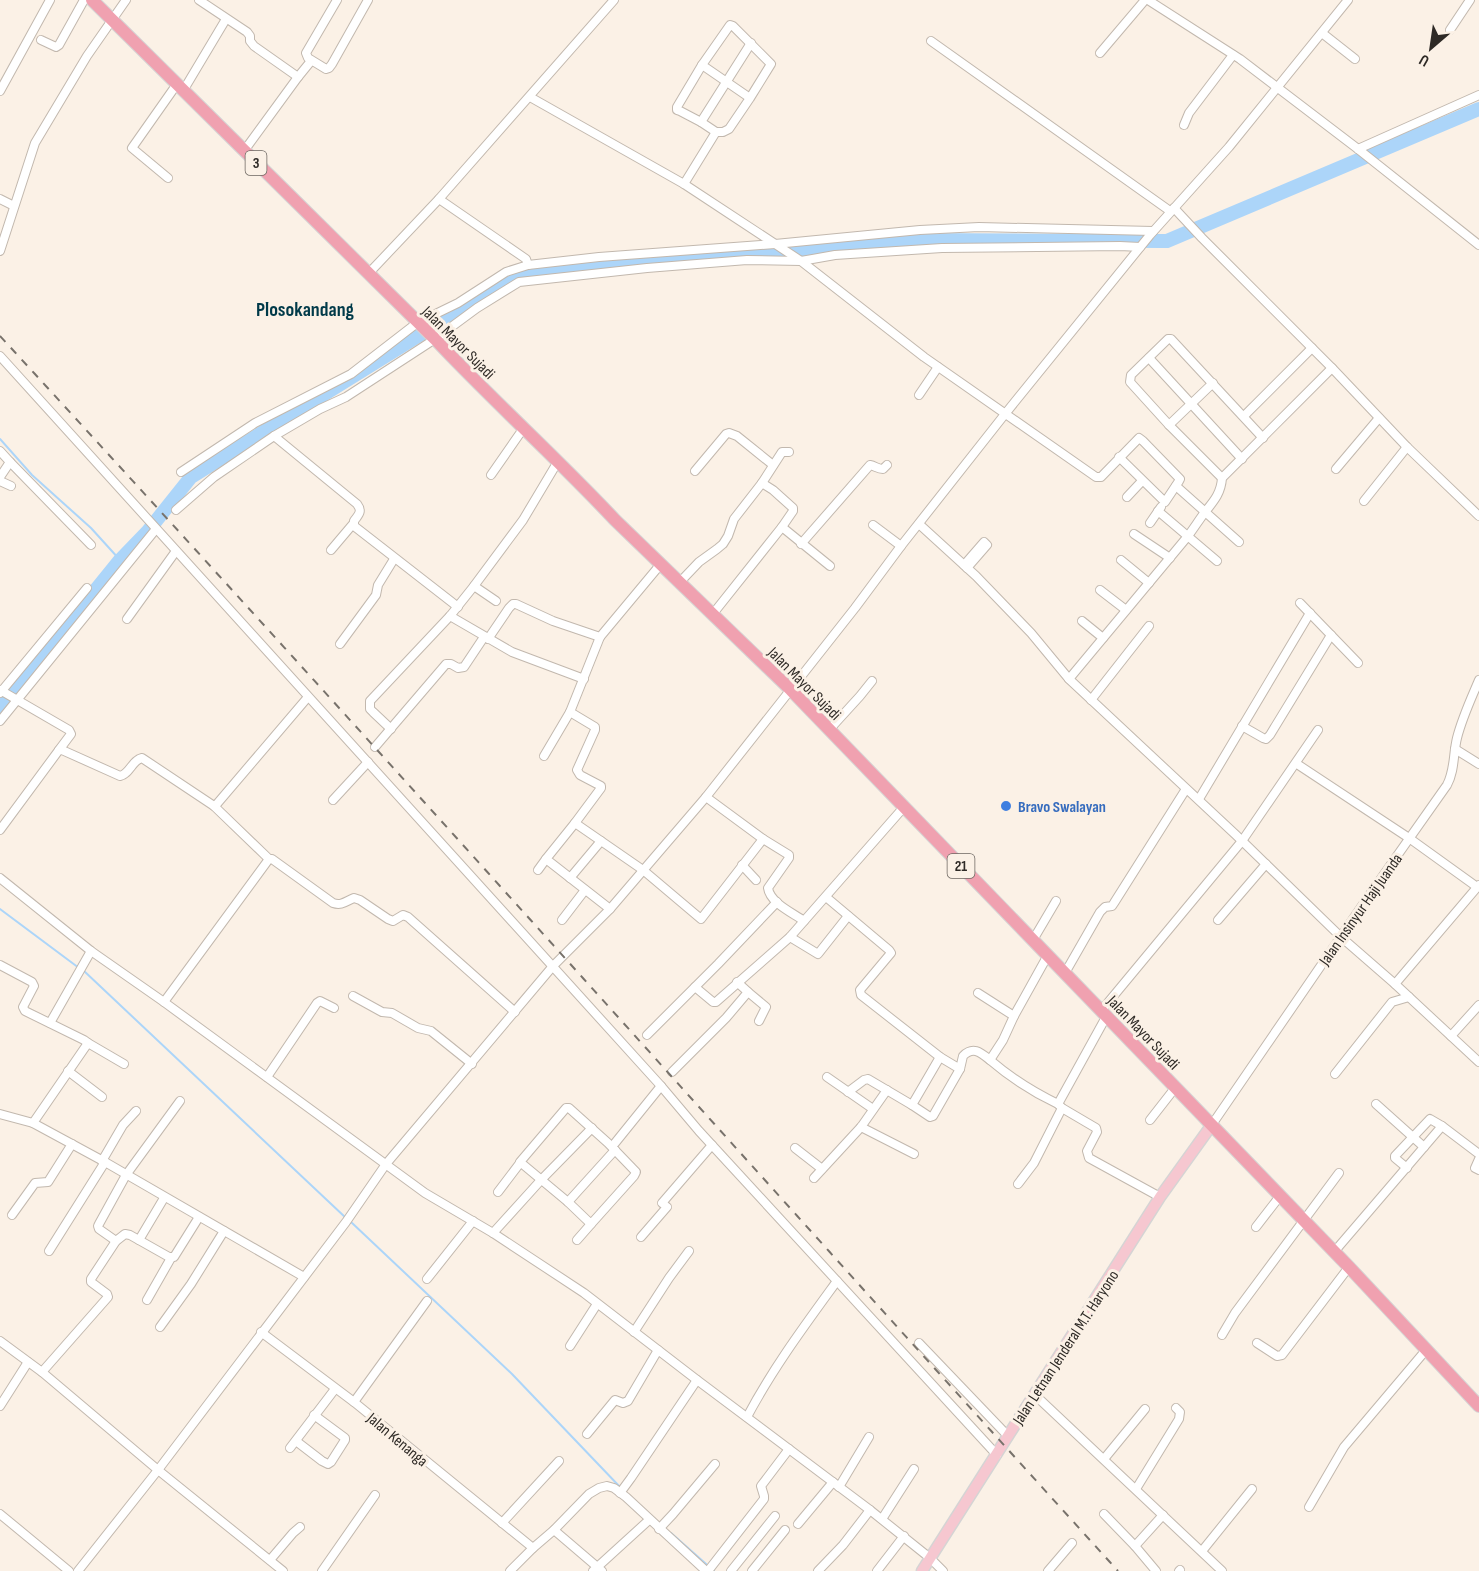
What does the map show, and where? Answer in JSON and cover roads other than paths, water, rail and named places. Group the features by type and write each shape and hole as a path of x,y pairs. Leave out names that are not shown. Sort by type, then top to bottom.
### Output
{"highway":[{"name":"Jalan Mayor Sujadi","path":"92,0 660,565 791,690 1349,1267 1479,1406"}],"main road":[{"name":"Jalan Letnan Jenderal M.T. Haryono","path":"922,1571 1160,1197 1211,1126"}],"street":[{"path":"0,91 50,0"},
{"path":"41,40 56,47 59,45 84,0"},
{"path":"0,251 3,228 14,206 35,143 87,57 126,0"},
{"path":"199,0 248,32 254,46 298,77"},
{"path":"337,0 308,48 306,56 322,68 329,68 368,0"},
{"path":"368,274 439,199 614,0"},
{"path":"1100,53 1147,0 1233,55 1277,87 1479,245"},
{"path":"1450,30 1470,0"},
{"path":"78,1571 158,1470 386,1164 553,966 610,909 706,797 1005,414 1172,209 1229,147 1322,33 1343,2"},
{"path":"168,178 132,148 180,88 226,19"},
{"path":"729,26 733,26 771,64 729,129 723,132 716,132 677,110 702,65 729,26"},
{"path":"1322,33 1355,59"},
{"path":"931,41 1172,209 1190,224 1407,447 1479,516"},
{"path":"701,122 751,43"},
{"path":"1184,125 1189,113 1233,55"},
{"path":"244,151 312,61"},
{"path":"702,65 750,98"},
{"path":"1359,149 1479,95"},
{"path":"530,97 684,184 799,260 938,367 1096,477 1101,477 1140,438 1180,479 1150,523"},
{"path":"684,184 716,132"},
{"path":"0,199 14,206"},
{"path":"439,199 526,259 528,265"},
{"path":"181,472 255,423 351,374 419,324 458,303 506,272 528,265 611,256 776,245 920,230 979,228 1152,233"},
{"path":"176,510 214,477 273,436 346,397 519,282 647,268 747,260 799,260 835,255 942,248 1141,247"},
{"path":"1222,478 1130,382 1131,375 1170,339 1263,438"},
{"path":"1244,416 1312,348"},
{"path":"0,356 662,1086 712,1145 997,1455"},
{"path":"1149,358 1242,459"},
{"path":"919,395 938,367"},
{"path":"1069,679 1188,536 1215,500 1222,478 1332,368"},
{"path":"1169,425 1213,383"},
{"path":"1336,469 1379,418"},
{"path":"491,475 523,429"},
{"path":"695,471 729,433 737,436 773,465"},
{"path":"273,436 361,509 353,524 331,550"},
{"path":"1364,501 1407,447"},
{"path":"0,451 91,545"},
{"path":"679,583 699,562 723,544 734,519 782,452 789,453"},
{"path":"1119,457 1165,502"},
{"path":"9,462 0,479 11,486"},
{"path":"391,729 373,712 370,701 458,607 523,520 557,463"},
{"path":"801,544 870,465 880,469 887,465"},
{"path":"1127,497 1142,481"},
{"path":"712,615 793,511 794,508 762,483"},
{"path":"1176,486 1239,542"},
{"path":"1158,511 1217,561"},
{"path":"353,524 394,559 458,607"},
{"path":"919,524 965,566 1031,633 1069,679 1199,799 1341,937 1479,1062"},
{"path":"873,525 902,546"},
{"path":"782,527 830,566"},
{"path":"0,720 155,528"},
{"path":"1134,534 1170,558"},
{"path":"127,620 176,551"},
{"path":"340,644 376,595 378,585 394,559"},
{"path":"1121,560 1149,583"},
{"path":"544,756 570,712 600,637 660,565"},
{"path":"474,586 496,601"},
{"path":"0,830 71,734 69,730 2,691 87,588"},
{"path":"1100,590 1126,610"},
{"path":"1300,603 1358,663"},
{"path":"375,747 446,664 458,668 464,667 513,604 600,637"},
{"path":"1199,799 1310,613"},
{"path":"450,616 523,657 584,680"},
{"path":"1082,621 1103,638"},
{"path":"1091,700 1149,626"},
{"path":"1242,726 1266,739 1270,735 1331,635"},
{"name":"Jalan Insinyur Haji Juanda","path":"1211,1126 1447,784 1451,776 1455,749 1467,707 1479,680"},
{"path":"829,730 872,681"},
{"path":"214,806 308,697"},
{"path":"537,870 601,788 580,775 577,770 595,727 570,712"},
{"path":"1018,1184 1034,1163 1103,1014 1242,841 1297,764 1318,730"},
{"path":"1455,749 1479,765"},
{"path":"59,750 120,776 142,758 214,806 270,859 333,903 344,904 354,898 393,921 403,915 408,917 515,1012"},
{"path":"333,800 368,762"},
{"path":"1297,764 1478,886 1395,984"},
{"path":"1065,973 1100,912 1105,907 1112,906 1186,789"},
{"path":"706,797 789,855 768,888 769,894 804,921"},
{"path":"695,987 716,1002 790,937 904,807"},
{"path":"575,823 643,870 701,919 763,839"},
{"path":"570,878 601,841"},
{"path":"164,1002 270,859"},
{"path":"546,859 610,909"},
{"path":"1218,920 1266,864"},
{"path":"742,865 756,880"},
{"path":"0,878 91,951 425,1192 494,1233 597,1304 882,1519 944,1571"},
{"path":"562,920 585,890"},
{"path":"826,897 891,953 860,990 861,995 940,1058 960,1069"},
{"path":"1033,940 1056,901"},
{"path":"648,1035 777,902"},
{"path":"790,937 818,954 848,916"},
{"path":"50,1023 91,951"},
{"path":"990,1060 1048,956"},
{"path":"0,965 32,982 34,986 25,1011 124,1064"},
{"path":"737,982 766,1007 759,1021"},
{"path":"672,1072 726,1018 748,992"},
{"path":"978,993 1014,1016"},
{"path":"353,996 382,1012 392,1013 418,1028 431,1031 472,1064"},
{"path":"1335,1074 1392,1002 1409,997"},
{"path":"267,1077 317,1003 320,1001 334,1008"},
{"path":"1451,1036 1479,1005"},
{"path":"33,1123 88,1043"},
{"path":"848,1092 868,1079 932,1117 960,1069 963,1056 972,1050 978,1050 1026,1087 1096,1128 1097,1132 1087,1151 1089,1158 1160,1197"},
{"path":"912,1105 940,1058"},
{"path":"68,1071 102,1097"},
{"path":"828,1077 873,1109"},
{"path":"568,1202 615,1147 662,1086"},
{"path":"1150,1120 1175,1088"},
{"path":"814,1178 861,1127 887,1090"},
{"path":"116,1241 98,1226 126,1175 180,1101"},
{"path":"1376,1104 1424,1147"},
{"path":"498,1192 520,1161 566,1108 569,1108 615,1147 636,1174 577,1240"},
{"path":"49,1251 123,1125 136,1111"},
{"path":"0,1114 33,1123 304,1277"},
{"path":"1407,1167 1395,1156 1430,1119 1479,1154"},
{"path":"1334,1252 1442,1126"},
{"path":"861,1127 914,1154"},
{"path":"494,1233 541,1180 592,1128"},
{"path":"12,1215 34,1183 48,1182 72,1144"},
{"path":"641,1237 667,1207 659,1200 712,1145"},
{"path":"795,1148 822,1169"},
{"path":"1479,1160 1475,1168 1479,1170"},
{"path":"520,1163 591,1224"},
{"path":"1222,1335 1235,1313 1339,1173"},
{"path":"1256,1227 1280,1196"},
{"path":"140,1240 164,1198"},
{"path":"147,1300 171,1258 174,1257 199,1217"},
{"path":"427,1279 473,1221"},
{"path":"160,1327 191,1284 224,1231"},
{"path":"42,1372 108,1297 91,1282 91,1279 116,1241 125,1234 130,1235 171,1258"},
{"path":"634,1332 689,1251"},
{"path":"1257,1343 1277,1356 1282,1354 1349,1267"},
{"path":"747,1416 780,1360 837,1281"},
{"path":"354,1402 428,1301"},
{"path":"570,1346 597,1304"},
{"name":"Jalan Kenanga","path":"261,1332 354,1402 533,1548"},
{"path":"0,1341 42,1372 281,1570"},
{"path":"920,1343 1008,1436"},
{"path":"587,1434 615,1400 625,1403 628,1401 658,1350"},
{"path":"1309,1507 1344,1447 1426,1350"},
{"path":"0,1406 28,1362"},
{"path":"622,1490 697,1380"},
{"path":"314,1415 345,1438 328,1464 293,1444 314,1415 335,1389"},
{"path":"1035,1395 1222,1571"},
{"path":"1136,1489 1179,1419 1180,1412 1176,1408"},
{"path":"1104,1459 1144,1409"},
{"path":"798,1524 836,1485 869,1437"},
{"path":"510,1571 589,1494 608,1486 622,1490 649,1520 709,1569 764,1499 761,1486 789,1449"},
{"path":"502,1523 559,1461"},
{"path":"659,1528 715,1464"},
{"path":"882,1519 914,1469"},
{"path":"1202,1551 1252,1489"},
{"path":"322,1571 375,1496"},
{"path":"818,1571 843,1545 870,1510"},
{"path":"0,1514 69,1571"},
{"path":"1104,1514 1156,1571"},
{"path":"1135,1546 1163,1515"},
{"path":"731,1571 775,1516"},
{"path":"554,1530 597,1570 649,1520"},
{"path":"270,1560 300,1527"},
{"path":"752,1571 785,1530"},
{"path":"877,1571 904,1536"},
{"path":"1048,1571 1072,1543"}],"waterway":[{"path":"0,708 120,560 148,531 191,477 516,275 911,240 1167,241 1479,109"},
{"path":"0,439 32,475 91,528 120,560"},
{"path":"0,909 79,968"},
{"path":"84,971 346,1218"},
{"path":"351,1222 512,1374 620,1487"},
{"path":"671,1533 714,1571"}],"railway":[{"path":"0,336 1118,1571"}],"place":[{"name":"Bravo Swalayan","path":"1006,806"}],"district":[{"name":"Plosokandang","path":"305,309"}]}
